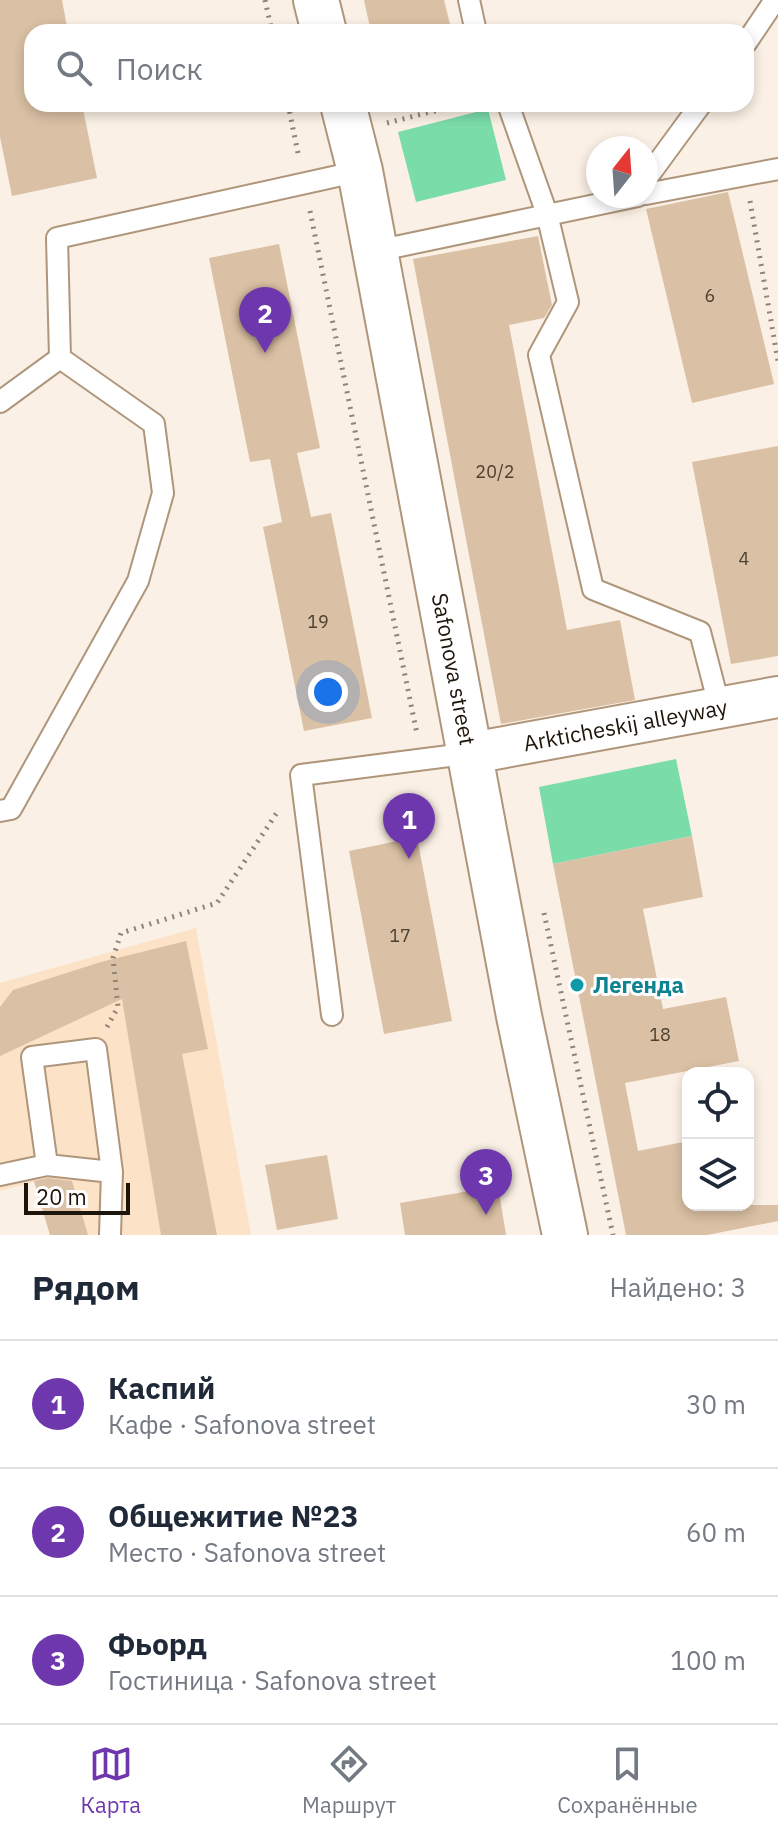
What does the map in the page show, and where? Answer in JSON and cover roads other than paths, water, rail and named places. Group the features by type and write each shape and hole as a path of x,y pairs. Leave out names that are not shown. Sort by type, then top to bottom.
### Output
{"street":[{"path":"316,0 322,24"},
{"name":"Safonova street","path":"360,114 360,171 402,404 472,753 519,1016 565,1235"},
{"name":"Arkticheskij alleyway","path":"472,753 778,697"}],"lane":[{"path":"469,0 474,24"},
{"path":"754,31 775,0"},
{"path":"511,112 547,214 568,302 539,355 593,589 700,632 720,709"},
{"path":"658,163 695,112"},
{"path":"658,192 778,169"},
{"path":"60,358 57,238 360,171"},
{"path":"376,251 586,206"},
{"path":"0,402 60,358"},
{"path":"0,811 11,809 68,712 138,581 163,493 154,424 60,358"},
{"path":"332,1015 301,775 472,753"},
{"path":"47,1165 32,1057 96,1049 112,1172 110,1235"},
{"path":"0,1175 47,1165 112,1172"}],"place":[{"name":"Общежитие №23","path":"265,353"},
{"name":"Каспий","path":"409,859"},
{"name":"Легенда","path":"577,985"},
{"name":"Фьорд","path":"486,1215"}]}
